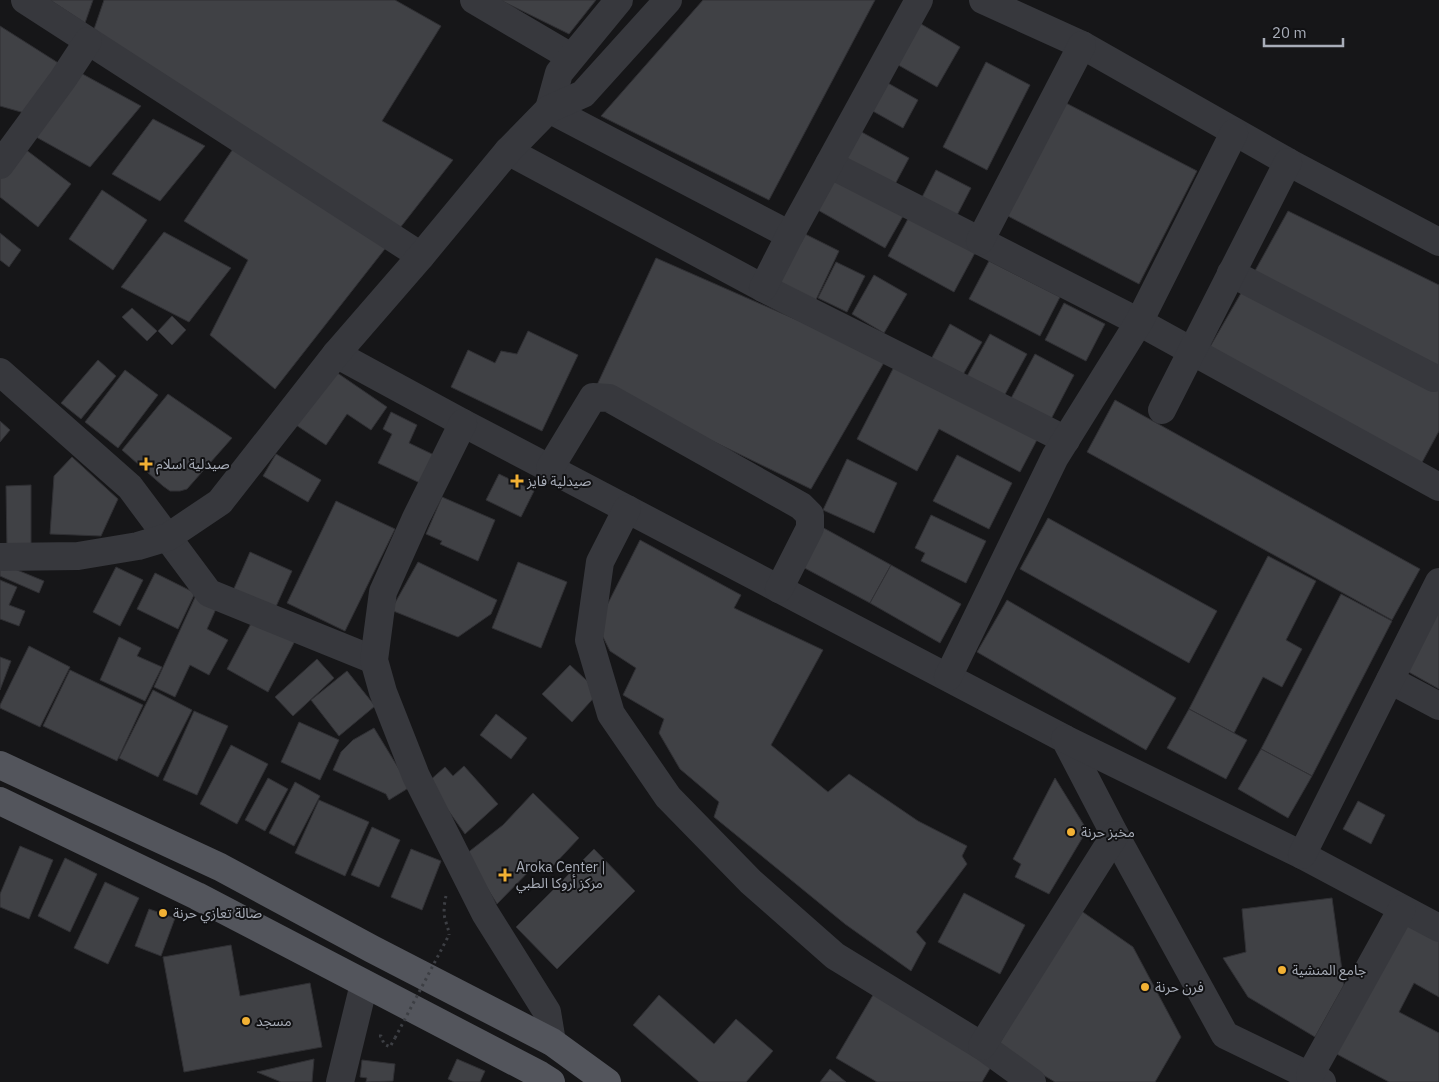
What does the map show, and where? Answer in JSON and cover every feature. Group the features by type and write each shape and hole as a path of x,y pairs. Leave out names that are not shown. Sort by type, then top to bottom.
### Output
{"main road":[{"path":"0,765 220,867 372,949 552,1042 607,1082"},
{"path":"0,801 197,896 540,1074 551,1082"}],"street":[{"path":"25,0 421,256"},
{"path":"474,0 571,57"},
{"path":"549,109 559,72 619,0"},
{"path":"0,557 78,556 138,546 168,537 220,502 336,354 508,152 549,109 583,94 668,0"},
{"path":"763,288 790,235 919,0"},
{"path":"983,0 1082,45 1288,162 1439,242"},
{"path":"0,166 88,41"},
{"path":"980,241 1082,45"},
{"path":"549,109 790,235"},
{"path":"948,677 1056,457 1139,322 1234,132"},
{"path":"508,152 763,288 1066,440"},
{"path":"1162,410 1288,162"},
{"path":"829,164 1139,322 1439,487"},
{"path":"1231,273 1434,378"},
{"path":"336,354 463,423 1065,739 1302,855 1439,928"},
{"path":"0,372 121,478 139,498 210,593 374,660"},
{"path":"550,468 593,397 610,398 801,506 810,515 810,528 779,589"},
{"path":"463,423 416,518 383,592 374,660 383,692 416,776 484,913 546,1012 552,1042"},
{"path":"627,509 600,562 589,640 611,714 668,797 751,882 835,956 982,1046 1032,1082"},
{"path":"1302,855 1439,582"},
{"path":"1390,680 1439,706"},
{"path":"1065,739 1114,835 1225,1034 1316,1079 1402,909"},
{"path":"982,1046 1114,835"},
{"path":"340,1082 364,984"}],"path":[{"path":"376,1036 381,1036 384,1044 390,1047 449,935"}],"building":[{"path":"50,0 93,0 85,23"},
{"path":"104,0 395,0 441,26 382,121 453,160 396,233 92,35"},
{"path":"500,0 596,0 569,34"},
{"path":"703,0 875,0 769,200 601,116"},
{"path":"916,21 960,47 937,87 893,62"},
{"path":"0,26 63,66 28,114 0,106"},
{"path":"986,62 1030,85 987,170 943,147"},
{"path":"77,71 141,106 90,167 29,133"},
{"path":"877,77 918,100 903,128 862,105"},
{"path":"1062,101 1197,171 1139,284 1004,214"},
{"path":"153,119 205,146 160,201 112,174"},
{"path":"856,129 909,158 893,188 840,159"},
{"path":"21,146 71,184 38,227 0,197 0,174"},
{"path":"235,146 388,245 275,389 210,335 248,260 184,221"},
{"path":"831,166 907,209 885,248 809,205"},
{"path":"936,170 971,188 954,221 919,203"},
{"path":"102,190 147,220 113,270 69,239"},
{"path":"1288,211 1439,285 1439,374 1251,278"},
{"path":"910,215 976,251 954,292 888,256"},
{"path":"797,230 839,251 814,304 772,284"},
{"path":"164,232 231,268 189,322 121,287"},
{"path":"0,233 21,250 9,267 0,260"},
{"path":"656,258 886,359 811,489 597,385"},
{"path":"989,261 1060,297 1040,336 969,299"},
{"path":"836,262 865,276 847,312 818,298"},
{"path":"874,275 907,294 884,333 852,314"},
{"path":"1244,288 1439,389 1439,431 1419,468 1207,352"},
{"path":"1064,303 1105,324 1086,361 1045,340"},
{"path":"132,308 157,331 147,341 122,317"},
{"path":"172,316 186,330 172,345 158,331"},
{"path":"950,324 982,342 961,378 930,361"},
{"path":"528,331 578,355 542,431 451,387 468,350 495,363 501,351 517,354"},
{"path":"990,334 1027,354 1003,398 966,378"},
{"path":"1035,354 1074,375 1049,423 1009,402"},
{"path":"98,360 116,376 81,419 61,403"},
{"path":"897,361 1039,436 1020,472 939,429 917,471 857,439"},
{"path":"125,370 158,395 118,448 85,422"},
{"path":"333,370 387,407 371,430 347,414 326,445 296,425"},
{"path":"168,394 232,438 187,489 180,491 170,491 122,450"},
{"path":"1115,400 1420,569 1392,620 1087,452"},
{"path":"391,412 417,425 409,443 434,455 420,483 378,463 392,434 383,429"},
{"path":"0,421 10,430 0,442"},
{"path":"276,454 321,480 308,502 263,476"},
{"path":"957,455 1012,483 989,529 933,501"},
{"path":"72,457 118,499 101,536 50,534 54,476"},
{"path":"847,459 897,483 874,533 823,510"},
{"path":"499,474 534,491 521,517 486,500"},
{"path":"31,485 31,550 7,551 6,486"},
{"path":"442,497 495,520 478,561 440,544 442,541 426,534"},
{"path":"336,501 395,529 345,631 287,603"},
{"path":"931,515 986,541 966,583 921,561 925,553 915,548"},
{"path":"1048,518 1217,611 1189,663 1020,569"},
{"path":"820,526 891,565 870,603 799,565"},
{"path":"640,540 741,595 734,608 823,650 771,745 828,792 849,774 918,821 967,846 962,856 967,864 916,932 926,943 911,971 845,924 714,817 719,802 680,769 659,733 664,719 623,695 636,668 610,651 597,625"},
{"path":"250,552 292,571 274,611 232,593"},
{"path":"1268,556 1316,581 1286,640 1302,649 1282,687 1263,677 1234,733 1189,709"},
{"path":"418,562 497,600 491,614 458,637 391,610"},
{"path":"518,562 567,582 541,648 492,628"},
{"path":"0,563 44,581 39,593 0,576"},
{"path":"891,565 961,604 940,643 870,603"},
{"path":"116,567 143,580 120,626 93,612"},
{"path":"155,573 195,593 178,629 137,609"},
{"path":"0,580 17,587 9,605 25,611 19,626 0,619"},
{"path":"197,593 219,602 207,629 228,640 209,675 190,665 175,697 154,687"},
{"path":"1341,594 1392,621 1312,776 1261,749"},
{"path":"1007,600 1176,698 1146,750 977,652"},
{"path":"1439,605 1439,689 1405,670"},
{"path":"255,616 296,639 268,692 227,669"},
{"path":"119,637 141,648 137,656 162,667 145,701 100,680"},
{"path":"29,646 70,667 40,727 0,708"},
{"path":"0,657 11,661 0,690"},
{"path":"317,659 334,678 293,716 275,697"},
{"path":"570,665 599,692 572,722 542,694"},
{"path":"70,670 143,705 117,761 43,726"},
{"path":"347,671 375,706 339,736 311,700"},
{"path":"153,690 192,710 158,777 119,758"},
{"path":"1189,709 1247,740 1226,779 1167,748"},
{"path":"194,711 228,726 197,795 163,780"},
{"path":"496,714 527,738 511,759 480,735"},
{"path":"299,722 339,740 320,780 281,762"},
{"path":"374,728 410,787 389,800 386,794 333,770 341,752 353,740"},
{"path":"231,745 268,764 237,824 200,804"},
{"path":"1261,749 1312,776 1288,818 1238,789"},
{"path":"464,766 498,804 465,834 428,782 445,767 453,776"},
{"path":"268,778 288,789 265,831 245,820"},
{"path":"1055,778 1087,830 1049,894 1015,877 1021,864 1013,859"},
{"path":"295,782 320,796 294,846 269,833"},
{"path":"533,793 579,838 550,869 540,860 497,904 466,854 503,825"},
{"path":"319,800 369,822 345,876 295,853"},
{"path":"1358,801 1385,815 1371,844 1343,829"},
{"path":"372,827 400,840 379,887 351,875"},
{"path":"20,846 53,860 29,919 0,907 0,894"},
{"path":"411,849 441,861 422,910 391,897"},
{"path":"594,849 635,891 557,969 516,927"},
{"path":"65,858 97,874 70,932 38,916"},
{"path":"105,882 139,898 108,964 74,948"},
{"path":"964,893 1025,925 1000,974 938,942"},
{"path":"1332,898 1344,985 1315,1037 1248,997 1223,958 1246,952 1242,909"},
{"path":"1077,908 1133,947 1181,1037 1155,1082 1055,1082 997,1048"},
{"path":"149,909 175,918 161,956 135,946"},
{"path":"1402,916 1439,936 1439,997 1414,983 1399,1012 1439,1033 1439,1082 1389,1082 1331,1051"},
{"name":"مسجد","path":"231,945 240,996 310,983 322,1047 184,1072 163,957"},
{"path":"876,990 995,1060 982,1082 877,1082 836,1058"},
{"path":"659,995 714,1044 736,1019 773,1051 746,1082 699,1082 633,1025"},
{"path":"314,1059 312,1082 281,1082 257,1072"},
{"path":"457,1059 485,1071 480,1082 454,1082 448,1079"},
{"path":"362,1060 395,1064 393,1081 366,1082 367,1078 360,1077"},
{"path":"830,1069 846,1082 820,1082"}],"place":[{"name":"صيدلية اسلام","path":"146,464"},
{"name":"صيدلية فايز","path":"517,481"},
{"name":"مخبز حرنة","path":"1071,832"},
{"name":"Aroka Center | مركز أروكا الطبي","path":"505,875"},
{"name":"صالة تعازي حرنة","path":"163,913"},
{"name":"جامع المنشية","path":"1282,970"},
{"name":"فرن حرنة","path":"1145,987"},
{"name":"مسجد","path":"246,1021"}]}
